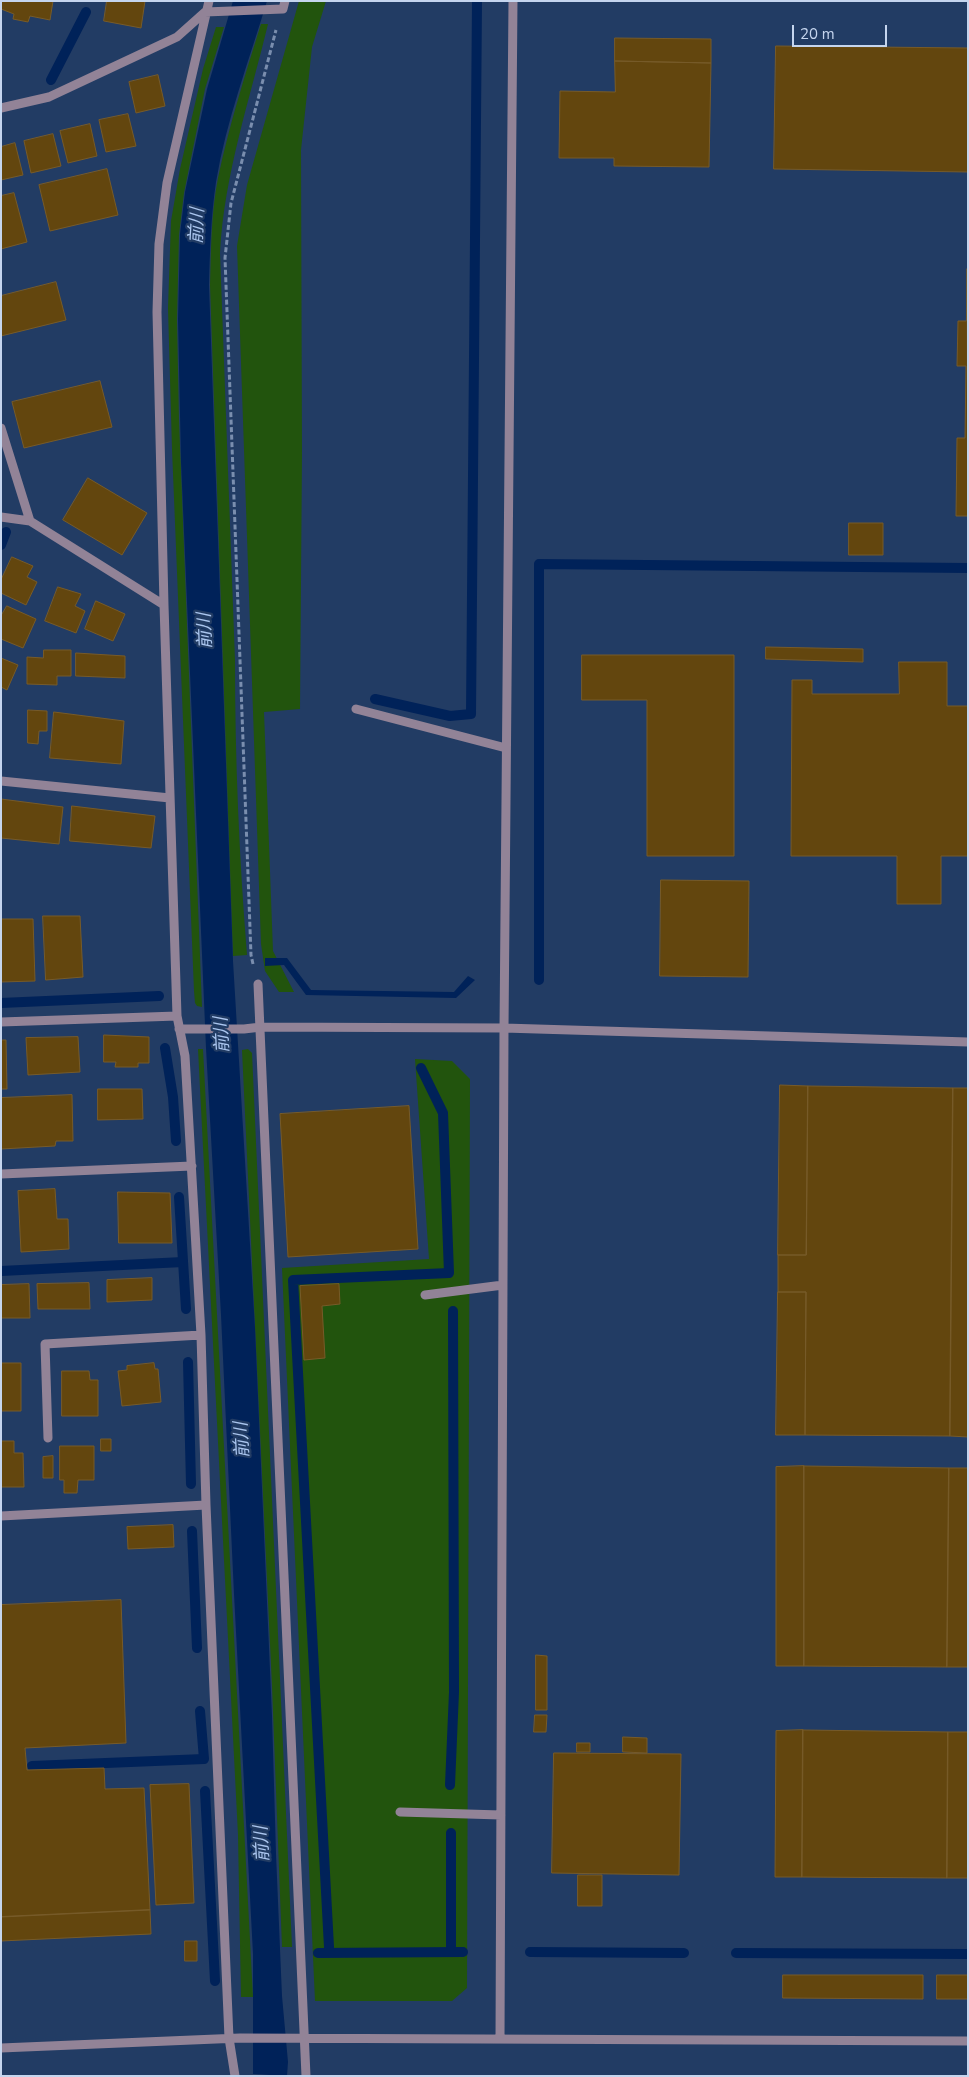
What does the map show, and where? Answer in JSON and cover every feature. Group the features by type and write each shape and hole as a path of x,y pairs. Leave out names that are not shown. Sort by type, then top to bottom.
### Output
{"street":[{"path":"209,1 167,183 159,244 158,312 164,605 178,1016 185,1056 202,1335 206,1504 228,2038 236,2076"},
{"path":"500,2039 502,1285 513,1"},
{"path":"1,108 49,97 58,93 177,37 206,12 266,10 284,5"},
{"path":"1,428 30,521"},
{"path":"1,517 30,521 164,605"},
{"path":"356,709 506,748"},
{"path":"1,781 170,798"},
{"path":"258,984 302,2038 306,2076"},
{"path":"1,1022 178,1016"},
{"path":"179,1029 244,1029 260,1027 504,1028 968,1042"},
{"path":"1,1174 192,1166"},
{"path":"425,1296 502,1285"},
{"path":"48,1438 45,1344 202,1335"},
{"path":"1,1516 206,1504"},
{"path":"400,1812 501,1815"},
{"path":"1,2048 228,2038 968,2041"}],"path":[{"path":"258,984 251,955 225,258 231,203 269,55 284,5"}],"green space":[{"path":"299,1 326,1 312,47 301,150 302,453 300,709 264,712 273,951 294,992 279,992 265,971 261,944 237,246 247,185"},
{"path":"261,24 268,24 232,166 222,224 220,253 235,661 238,808 247,955 233,956 210,285 213,218 218,178 232,120"},
{"path":"216,27 224,27 205,89 184,193 179,235 177,320 179,420 202,1007 197,1006 195,1003 194,991 168,308 171,221 180,169 203,69"},
{"path":"198,1049 203,1049 253,1997 241,1997 238,1835"},
{"path":"248,1049 252,1053 292,1947 282,1947 272,1686 242,1050"},
{"path":"415,1059 452,1061 470,1079 467,1988 452,2001 315,2001 282,1268 429,1259"}],"water":[{"name":"前川","path":"233,1 267,1 220,159 213,208 209,285 233,961 255,1328 282,1996 288,2062 287,2076 253,2074 253,1954 206,1048 181,462 178,319 180,234 185,192 207,89"},
{"path":"265,958 287,958 311,990 454,992 468,976 475,980 456,998 306,995 284,965 265,966"}],"building":[{"path":"2,1 53,1 50,20 30,16 28,22 13,19 14,14 1,9"},
{"path":"107,1 145,1 141,28 104,21"},
{"path":"615,38 711,39 711,63 615,61"},
{"path":"776,46 968,48 968,172 774,169"},
{"path":"615,61 711,63 709,167 614,166 614,158 559,158 560,91 615,92"},
{"path":"158,75 165,106 136,113 129,82"},
{"path":"128,114 136,146 106,152 99,120"},
{"path":"90,124 97,156 68,163 60,131"},
{"path":"53,134 61,166 31,173 24,141"},
{"path":"15,143 23,175 1,180 1,147"},
{"path":"107,169 118,215 50,231 39,185"},
{"path":"14,193 27,242 1,249 1,196"},
{"path":"967,269 968,516 956,516 957,438 965,438 966,366 957,366 958,321 966,321"},
{"path":"56,282 66,320 1,336 1,296"},
{"path":"100,381 112,427 24,448 12,402"},
{"path":"88,478 147,513 122,555 63,520"},
{"path":"849,523 883,523 883,555 849,555"},
{"path":"12,557 33,566 27,577 37,582 26,605 1,593 1,580"},
{"path":"58,587 81,594 75,606 85,611 76,633 45,621"},
{"path":"96,601 125,614 113,641 85,629"},
{"path":"7,606 36,619 23,648 1,639 1,616"},
{"path":"766,647 863,649 863,662 766,659"},
{"path":"44,650 71,650 71,676 57,676 57,685 27,684 27,657 43,658"},
{"path":"76,653 125,656 125,678 76,676"},
{"path":"582,655 734,655 734,856 647,856 647,700 582,700"},
{"path":"1,658 18,665 7,690 1,687"},
{"path":"899,662 947,662 947,706 968,706 968,856 941,856 941,904 897,904 897,856 791,856 792,680 812,680 812,694 899,694"},
{"path":"28,710 47,711 47,731 39,731 38,744 28,743"},
{"path":"54,712 124,721 121,764 50,758"},
{"path":"1,799 63,807 59,844 1,838"},
{"path":"72,806 155,816 151,848 70,841"},
{"path":"661,880 749,881 748,977 660,976"},
{"path":"43,916 80,916 83,977 46,980"},
{"path":"1,919 33,919 35,981 1,982"},
{"path":"104,1035 149,1037 149,1063 138,1063 138,1067 115,1067 116,1062 104,1062"},
{"path":"78,1037 80,1072 28,1075 26,1038"},
{"path":"1,1040 6,1040 7,1089 1,1089"},
{"path":"780,1085 808,1086 806,1255 778,1255"},
{"path":"808,1086 953,1088 950,1436 805,1435 806,1292 778,1292 778,1255 806,1255"},
{"path":"953,1088 968,1088 968,1437 950,1436"},
{"path":"98,1089 142,1089 143,1119 98,1120"},
{"path":"72,1095 73,1141 56,1141 55,1146 1,1149 1,1098"},
{"path":"409,1106 418,1249 288,1257 280,1114"},
{"path":"55,1189 57,1219 68,1219 69,1249 21,1252 18,1191"},
{"path":"118,1192 170,1193 172,1243 119,1243"},
{"path":"152,1278 152,1300 107,1302 107,1280"},
{"path":"89,1283 90,1309 38,1309 37,1284"},
{"path":"29,1284 30,1318 1,1318 1,1285"},
{"path":"339,1284 340,1304 322,1306 325,1358 304,1360 300,1286"},
{"path":"778,1292 806,1292 805,1435 776,1435"},
{"path":"1,1363 21,1363 21,1411 1,1411"},
{"path":"154,1363 155,1369 158,1369 161,1402 122,1406 118,1371 127,1370 127,1366"},
{"path":"62,1371 89,1371 90,1380 98,1380 98,1416 62,1416"},
{"path":"101,1439 111,1439 111,1451 101,1451"},
{"path":"1,1441 14,1441 14,1453 23,1453 24,1487 1,1487"},
{"path":"60,1446 94,1446 94,1480 78,1480 77,1493 64,1493 64,1480 60,1480"},
{"path":"53,1456 53,1478 43,1478 43,1457"},
{"path":"804,1466 804,1666 776,1666 776,1467"},
{"path":"804,1466 949,1468 947,1667 804,1666"},
{"path":"949,1468 968,1468 968,1667 947,1667"},
{"path":"173,1525 174,1547 128,1549 127,1527"},
{"path":"121,1600 126,1743 25,1748 27,1770 104,1768 105,1789 144,1788 150,1910 1,1917 1,1605"},
{"path":"536,1655 547,1656 547,1710 536,1710"},
{"path":"535,1715 547,1715 546,1732 534,1732"},
{"path":"803,1730 802,1877 775,1877 776,1731"},
{"path":"803,1730 948,1732 947,1878 802,1877"},
{"path":"948,1732 968,1732 968,1878 947,1878"},
{"path":"623,1737 647,1738 647,1753 623,1752"},
{"path":"577,1743 590,1743 590,1752 577,1752"},
{"path":"554,1753 681,1754 679,1875 552,1873"},
{"path":"189,1784 194,1903 156,1905 150,1785"},
{"path":"578,1875 602,1875 602,1906 578,1906"},
{"path":"150,1910 151,1934 1,1941 1,1917"},
{"path":"185,1941 197,1941 197,1961 185,1961"},
{"path":"783,1975 923,1975 923,1999 783,1998"},
{"path":"937,1975 968,1975 968,1999 937,1999"}],"waterway":[{"path":"375,699 450,716 471,714 477,1"},
{"path":"51,80 86,12"},
{"path":"1,545 6,532"},
{"path":"539,980 539,564 968,568"},
{"path":"1,1003 159,996"},
{"path":"165,1048 173,1097 176,1141"},
{"path":"329,1947 293,1280 449,1273 443,1113 421,1068"},
{"path":"179,1197 186,1309"},
{"path":"1,1271 183,1262"},
{"path":"450,1785 454,1692 453,1311"},
{"path":"188,1362 191,1484"},
{"path":"192,1531 197,1648"},
{"path":"32,1766 204,1759 200,1711"},
{"path":"205,1791 215,1981"},
{"path":"451,1833 451,1948"},
{"path":"318,1953 463,1952"},
{"path":"530,1952 684,1953"},
{"path":"736,1953 968,1954"}]}
